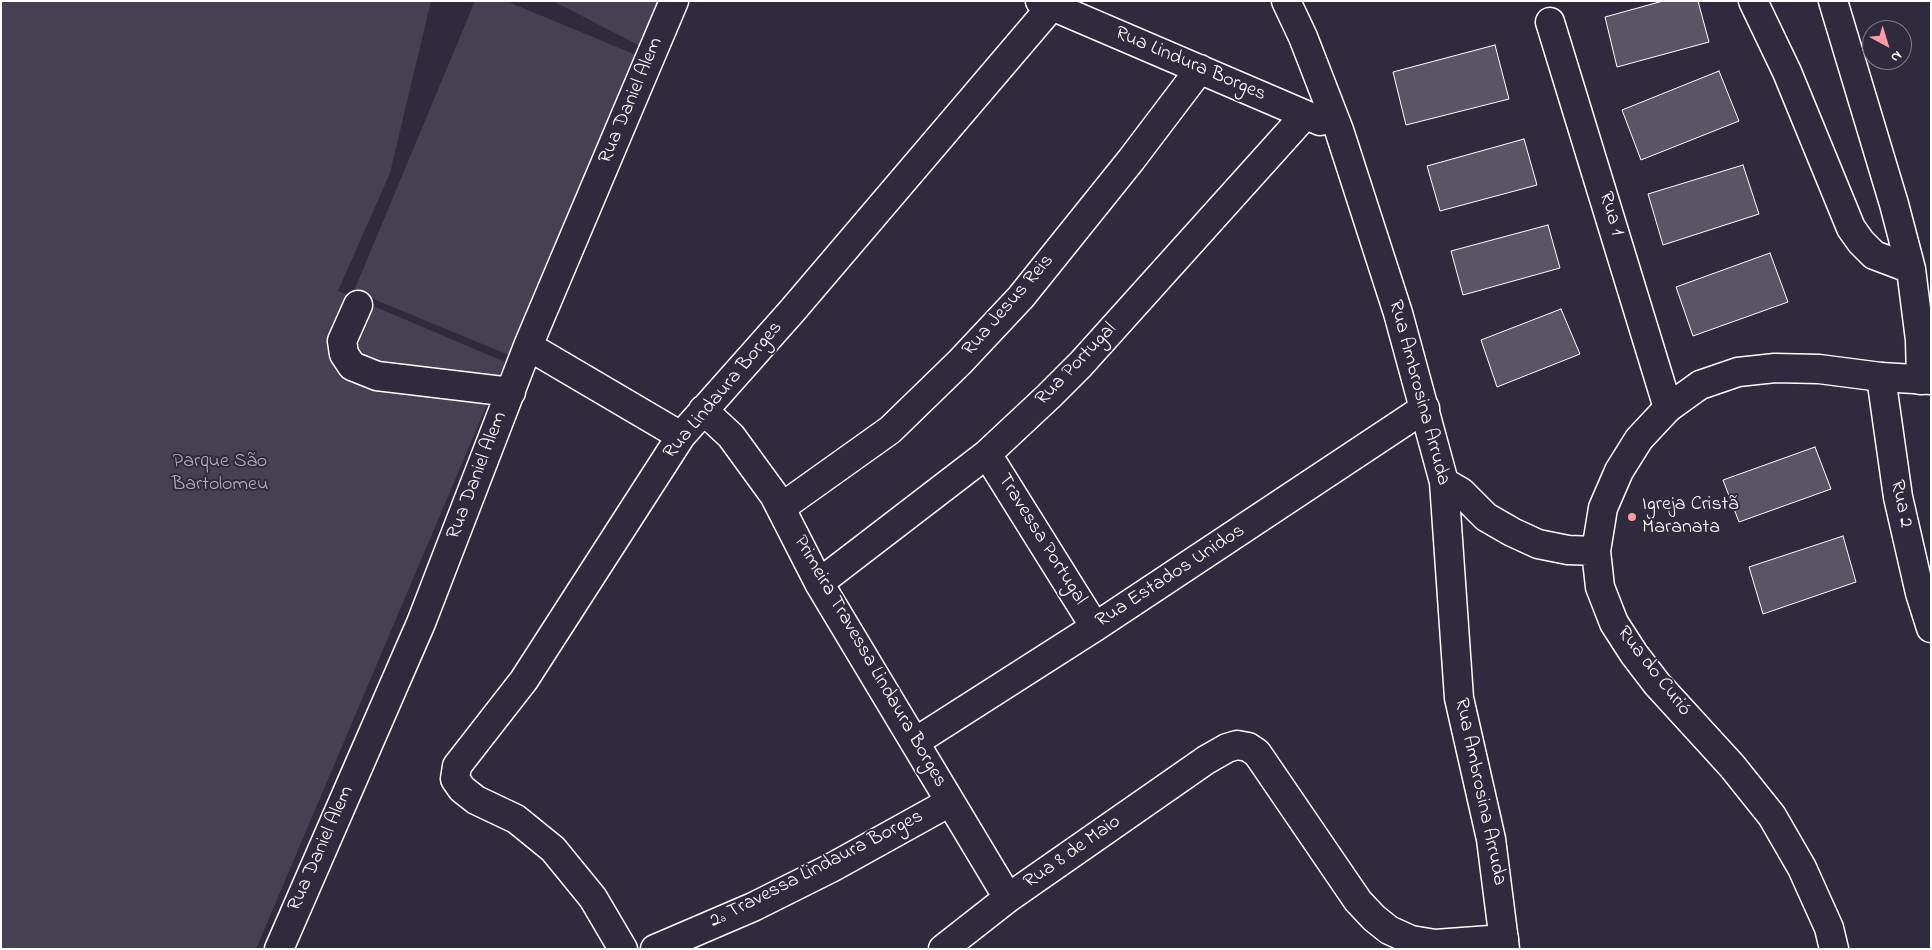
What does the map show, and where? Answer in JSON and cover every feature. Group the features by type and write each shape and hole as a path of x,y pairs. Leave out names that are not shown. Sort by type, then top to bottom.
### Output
{"street":[{"name":"Rua Daniel Alem","path":"279,949 421,623 528,346 674,1"},
{"name":"Rua Ambrosina Arruda","path":"1286,1 1303,36 1339,130 1398,313 1444,482 1459,698 1492,839 1505,944"},
{"path":"1753,1 1787,72 1851,228 1874,255 1911,269"},
{"path":"1833,1 1894,204 1911,269 1926,380"},
{"name":"Rua Lindura Borges","path":"1045,4 1339,130"},
{"name":"Rua Lindaura Borges","path":"623,949 593,898 552,848 516,819 476,800 458,784 454,773 457,766 524,680 681,436 792,311 1045,4"},
{"name":"Rua 1","path":"1550,22 1668,408"},
{"name":"Rua Jesus Reis","path":"782,507 890,430 960,362 1021,297 1131,160 1200,69"},
{"name":"Rua Portugal","path":"819,583 987,454 1081,364 1304,114"},
{"path":"358,305 342,341 344,354 352,366 377,376 511,392"},
{"path":"528,346 681,436"},
{"name":"Rua do Curió","path":"1834,949 1829,928 1802,868 1772,816 1732,766 1657,684 1634,654 1614,623 1600,587 1596,551 1604,508 1619,471 1639,439 1668,408 1700,385 1738,372 1776,368 1819,369 1881,377 1926,380"},
{"name":"Rua 2","path":"1881,377 1898,497 1920,592 1931,628"},
{"name":"Rua Estados Unidos","path":"915,742 1095,627 1425,408"},
{"name":"Primeira Travessa Lindaura Borges","path":"703,410 718,422 736,442 782,507 819,583 1008,898"},
{"name":"Travessa Portugal","path":"987,454 1095,627"},
{"path":"1444,482 1461,492 1486,517 1538,544 1568,550 1596,551"},
{"name":"Rua 8 de Maio","path":"943,949 1008,898 1206,760 1227,748 1238,745 1248,747 1257,753 1358,900 1374,918 1389,930 1411,940 1435,944 1505,944"},
{"name":"2ª Travessa Lindaura Borges","path":"655,949 753,907 832,868 950,802"}],"green space":[{"name":"Parque São Bartolomeu","path":"1,1 431,1 390,173 338,291 505,362 256,949 1,949"},
{"path":"475,1 506,1 641,57 516,358 354,291"},
{"path":"553,1 657,1 640,46"}],"building":[{"path":"1663,1 1698,1 1709,42 1617,67 1605,17"},
{"path":"1495,45 1509,99 1406,125 1393,72"},
{"path":"1719,71 1739,121 1641,160 1622,110"},
{"path":"1524,139 1537,185 1440,211 1427,166"},
{"path":"1743,165 1759,214 1663,245 1648,194"},
{"path":"1548,225 1560,268 1463,295 1451,251"},
{"path":"1770,253 1788,302 1693,336 1676,287"},
{"path":"1561,309 1580,354 1497,387 1481,340"},
{"path":"1815,447 1831,489 1739,522 1723,480"},
{"path":"1843,536 1856,582 1763,614 1749,567"}],"place":[{"name":"Igreja Cristã Maranata","path":"1632,517"}]}
